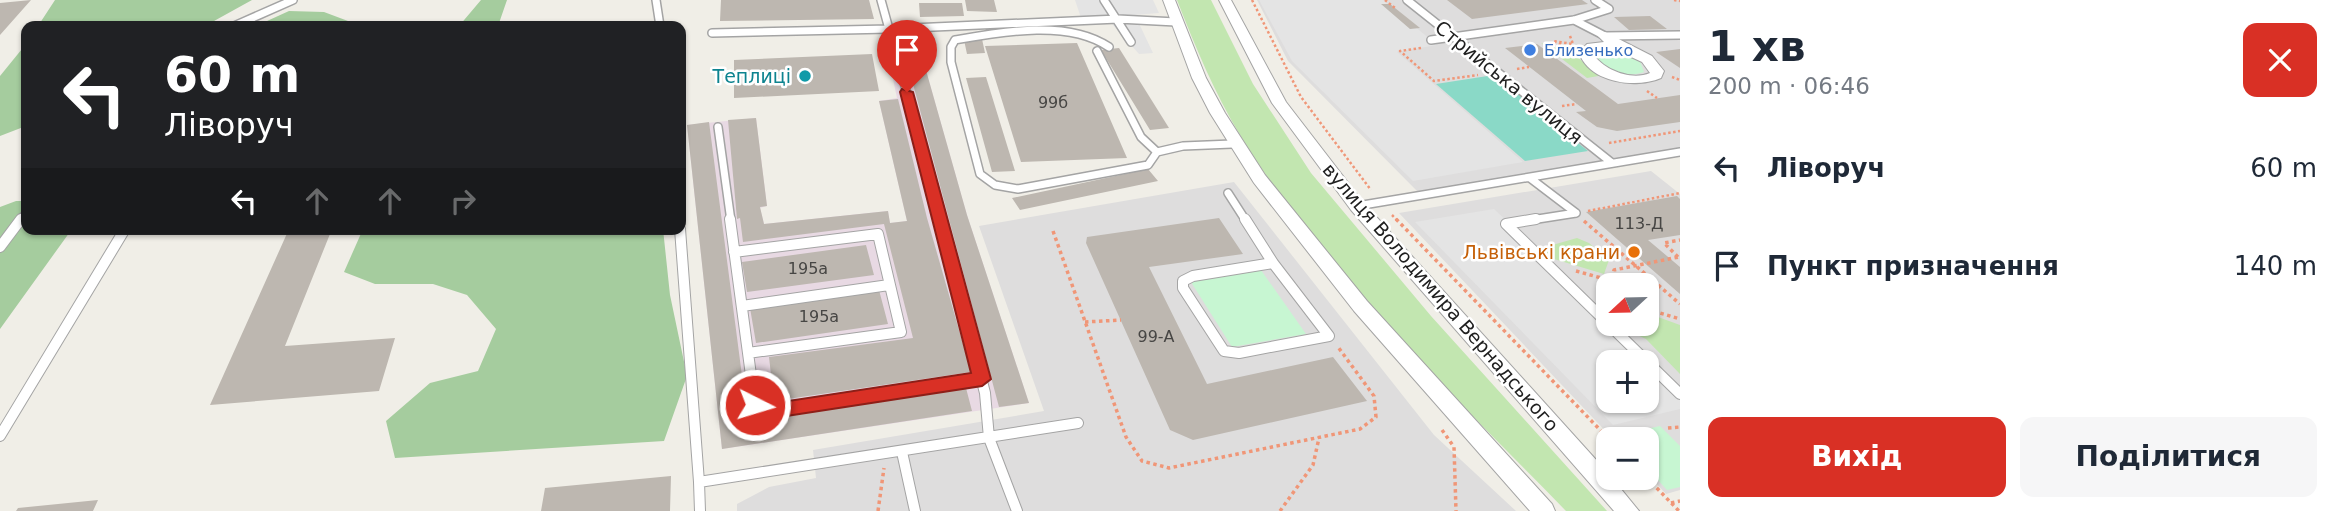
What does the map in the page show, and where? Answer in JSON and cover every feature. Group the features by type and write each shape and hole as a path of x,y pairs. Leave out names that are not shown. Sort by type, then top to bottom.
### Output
{"street":[{"path":"1169,0 1190,61 1233,144 1264,188 1388,339 1544,511"},
{"name":"вулиця Володимира Вернадського","path":"1225,0 1279,103 1357,206 1628,511"},
{"path":"1610,41 1643,56 1655,66 1656,75 1645,79 1621,77 1597,67 1587,57 1592,47 1610,41"}],"lane":[{"path":"245,21 293,0"},
{"path":"656,0 659,21"},
{"path":"881,0 889,29"},
{"path":"1104,0 1131,42"},
{"name":"Стрийська вулиця","path":"1407,0 1612,163"},
{"path":"1429,43 1452,37 1574,20 1608,9 1595,0"},
{"path":"712,33 889,29 1118,19 1175,22"},
{"path":"1574,20 1610,41 1680,35"},
{"path":"1109,47 1094,36 1070,33 983,36 955,40 951,47 951,62 980,174 995,185 1018,189 1149,165 1157,152 1183,146 1233,144"},
{"path":"893,40 982,379 989,438 1017,511"},
{"path":"1097,51 1142,137 1157,152"},
{"path":"718,127 755,405 767,412 982,379"},
{"name":"Стрийська вулиця","path":"1357,206 1680,152"},
{"path":"1531,178 1576,213"},
{"path":"1228,193 1273,263 1329,336 1239,353 1224,351 1215,343 1183,288 1183,281 1193,276 1273,263"},
{"path":"1576,213 1506,224 1680,394"},
{"path":"0,247 21,220"},
{"path":"734,252 877,234 901,332 748,353"},
{"path":"0,436 121,235"},
{"path":"680,235 700,511"},
{"path":"742,306 889,285"},
{"path":"699,482 1078,423"},
{"path":"902,452 915,511"}],"path":[{"path":"1252,0 1301,97 1380,202 1597,427"},
{"path":"1675,0 1680,1"},
{"path":"1553,41 1569,45 1575,42 1565,33"},
{"path":"1548,37 1587,57"},
{"path":"1429,43 1400,51 1434,81 1481,74"},
{"path":"1514,69 1529,67"},
{"path":"1562,106 1577,104"},
{"path":"1600,145 1680,131"},
{"path":"1576,213 1680,193"},
{"path":"1576,213 1680,304"},
{"path":"1053,231 1126,437 1142,461 1169,468 1360,429 1376,417 1374,396 1329,336"},
{"path":"1680,240 1664,243 1680,258"},
{"path":"1614,273 1614,270 1680,258"},
{"path":"1569,268 1596,277"},
{"path":"1659,313 1680,319"},
{"path":"1085,322 1121,320"},
{"path":"1439,425 1454,447 1455,511"},
{"path":"1668,428 1680,427"},
{"path":"1280,511 1313,465 1319,438"},
{"path":"878,511 889,454"},
{"path":"1659,490 1679,511"},
{"path":"1671,503 1680,501"}],"shaded area":[{"path":"1075,0 1153,0 1159,13 1135,15 1153,53 1139,54 1111,23 1083,24"},
{"path":"1257,0 1680,0 1680,151 1421,195 1288,61"},
{"path":"1259,0 1383,0 1437,45 1397,52 1523,162 1413,181 1292,61"},
{"path":"916,35 967,215 1029,403 722,449 687,125 756,118 767,206 760,208 764,224 888,211 890,223 907,221 879,101 897,98 884,36"},
{"path":"1651,171 1680,194 1680,490 1666,494 1659,487 1659,427 1602,427 1399,213"},
{"path":"1234,182 1434,435 1516,511 737,511 737,504 769,487 816,478 813,450 1044,411 979,226"},
{"path":"1494,209 1596,307 1596,336 1627,336 1641,350 1596,350 1596,408 1415,222"},
{"path":"1659,367 1680,387 1680,409 1613,425 1601,413 1659,413"}],"green space":[{"path":"55,0 252,0 214,21 41,21"},
{"path":"481,0 507,0 500,21 463,21"},
{"path":"1177,0 1211,0 1253,84 1311,173 1431,316 1607,511 1566,511 1435,378 1351,285 1274,187 1240,135 1205,69"},
{"path":"289,11 324,12 348,21 267,21"},
{"path":"1541,43 1573,53 1590,68 1604,75 1587,78"},
{"path":"21,50 21,128 0,136 0,76"},
{"path":"1603,51 1625,54 1640,61 1644,72 1624,74 1611,70 1597,56"},
{"path":"1494,75 1588,151 1525,161 1436,84"},
{"path":"21,201 21,235 68,235 0,329 0,207"},
{"path":"360,235 664,235 670,295 687,376 664,441 395,458 386,421 430,383 478,371 496,329 467,295 433,284 375,284 344,272"},
{"path":"1577,238 1589,243 1609,260 1604,273 1601,273 1554,259 1542,248"},
{"path":"1261,270 1306,334 1232,347 1191,282"},
{"path":"1659,317 1680,325 1680,374 1659,350 1639,336 1659,336"},
{"path":"1660,426 1680,446 1680,487 1667,490 1659,481 1659,427 1656,427"}],"building":[{"path":"31,0 0,35 0,3"},
{"path":"721,0 869,0 874,19 720,21"},
{"path":"965,0 994,0 997,12 967,11"},
{"path":"1447,0 1582,0 1588,4 1472,19"},
{"path":"919,3 962,3 964,16 920,17"},
{"path":"1381,4 1390,4 1420,28 1410,29"},
{"path":"1650,16 1667,29 1629,30 1614,17"},
{"path":"900,35 916,35 967,215 1029,403 999,407"},
{"path":"982,39 985,53 967,54 964,40"},
{"path":"1077,43 1127,158 1021,162 985,46"},
{"path":"1537,44 1618,104 1680,95 1680,122 1617,131 1597,127 1576,112 1586,111 1505,48"},
{"path":"1119,48 1169,128 1150,130 1101,50"},
{"path":"1680,49 1680,68 1656,52"},
{"name":"Теплиці","path":"872,54 879,91 734,98 734,60"},
{"path":"986,77 1015,171 992,172 966,78"},
{"path":"898,99 927,218 971,372 774,401 769,357 913,338 884,224 743,242 740,218 737,219 728,120 756,118 767,206 760,207 764,224 888,211 890,223 907,221 879,101"},
{"path":"709,122 748,422 966,388 972,411 722,449 687,125"},
{"path":"1148,169 1158,181 1020,210 1012,198"},
{"path":"1677,196 1680,199 1680,235 1648,240 1680,267 1680,294 1659,273 1586,212"},
{"path":"1219,218 1243,254 1149,267 1207,384 1333,357 1367,401 1193,440 1170,430 1086,243 1087,237"},
{"path":"286,235 330,235 285,346 395,338 379,391 210,405"},
{"path":"866,245 874,275 747,292 742,262"},
{"path":"879,290 888,324 756,343 750,308"},
{"path":"671,476 670,511 541,511 545,488"},
{"path":"98,500 93,511 16,511 18,508"}],"place":[{"name":"Близенько","path":"1530,50"},
{"name":"Теплиці","path":"805,76"},
{"name":"Львівські крани","path":"1634,252"}],"route":[{"path":"755,405 767,412 982,379 907,92"}]}
